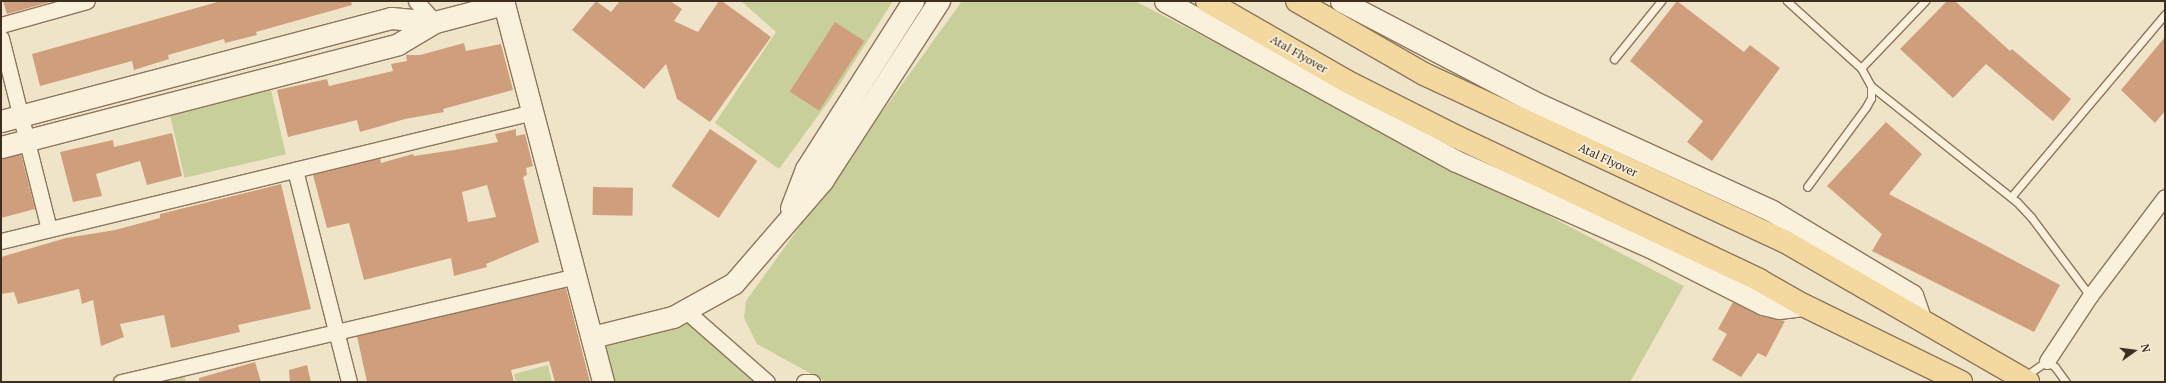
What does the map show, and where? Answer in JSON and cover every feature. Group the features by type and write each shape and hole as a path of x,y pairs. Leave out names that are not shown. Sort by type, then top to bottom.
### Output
{"main road":[{"name":"Atal Flyover","path":"1207,1 1346,81 1436,127 1759,280 1803,305 1961,382"},
{"name":"Atal Flyover","path":"1297,1 1424,74 1784,241 1886,301 1920,318 2026,380"}],"street":[{"path":"1,25 87,1"},
{"path":"416,1 435,22"},
{"path":"787,220 806,169 913,1"},
{"path":"592,337 673,317 734,283 822,181 939,1"},
{"path":"1165,1 1456,161 1652,248 1763,304 1779,308 1803,305"},
{"path":"1341,1 1532,101 1772,211 1912,296 1920,318"},
{"path":"1,147 398,44 435,22 504,3 577,276 603,382"},
{"path":"1,122 391,18 435,22"},
{"path":"1,38 49,229"},
{"path":"1,241 533,112"},
{"path":"295,170 349,382"},
{"path":"2047,361 2090,296 2165,197"},
{"path":"121,382 577,276"},
{"path":"685,310 767,382"},
{"path":"804,382 812,382"}],"lane":[{"path":"1614,59 1660,1"},
{"path":"1787,1 1861,68 1871,86 2011,197 2031,217 2090,296"},
{"path":"1861,68 1925,1"},
{"path":"2011,197 2165,14"},
{"path":"1807,187 1866,107 1871,98 1871,86"},
{"path":"2026,380 2047,361 2055,367 2066,382"}],"green space":[{"path":"741,1 893,1 831,98 779,169 715,123 776,32"},
{"path":"962,1 1135,1 1684,286 1630,382 826,382 757,344 744,318 746,301"},
{"path":"271,90 286,154 185,178 170,113"},
{"path":"690,323 755,382 614,382 603,345"},
{"path":"548,365 552,382 516,382 514,374"},
{"path":"184,375 186,382 157,382"}],"building":[{"path":"3,1 54,1 7,14"},
{"path":"221,1 351,1 352,5 256,32 257,35 225,43 224,39 168,55 169,59 134,70 132,61 40,86 32,54"},
{"path":"596,1 611,12 620,1 670,1 682,9 674,21 698,32 719,1 722,1 771,37 710,122 677,99 666,64 644,89 572,30"},
{"path":"1677,1 1744,52 1750,45 1780,68 1712,161 1687,142 1703,121 1630,61"},
{"path":"1947,1 1955,1 2010,51 2012,49 2071,99 2053,121 1986,64 1953,98 1900,49"},
{"path":"835,22 864,41 819,111 790,92"},
{"path":"2165,37 2165,111 2155,123 2121,90"},
{"path":"464,43 466,51 501,44 513,90 443,109 444,112 405,119 360,132 357,120 288,137 277,90 327,79 329,86 393,71 391,64 407,61 406,55 420,55"},
{"path":"1886,122 1922,154 1889,194 2060,285 2034,332 1872,251 1882,234 1827,186"},
{"path":"516,129 516,136 525,134 533,166 526,168 527,175 523,177 539,242 486,264 487,267 454,276 451,258 364,280 349,223 327,228 313,175 380,158 381,163 413,154 414,156 498,142 495,134","holes":["487,185 496,217 468,222 462,192"]},
{"path":"710,129 757,161 719,218 671,186"},
{"path":"172,133 182,176 147,185 140,161 96,174 102,196 73,202 60,152 113,140 114,147"},
{"path":"21,154 35,209 1,218 1,159"},
{"path":"281,184 311,309 238,325 240,332 171,348 164,315 120,324 124,337 101,346 93,300 82,304 79,289 18,304 14,292 1,294 1,257 66,238 115,230 160,218 160,214"},
{"path":"593,187 633,188 633,216 593,215"},
{"path":"566,288 590,382 555,382 549,361 511,370 514,382 367,382 357,336"},
{"path":"1733,302 1760,316 1785,321 1766,357 1758,353 1741,377 1712,360 1727,334 1718,329"},
{"path":"255,362 261,382 199,382 199,378"},
{"path":"307,365 311,382 290,382 289,370"}]}
